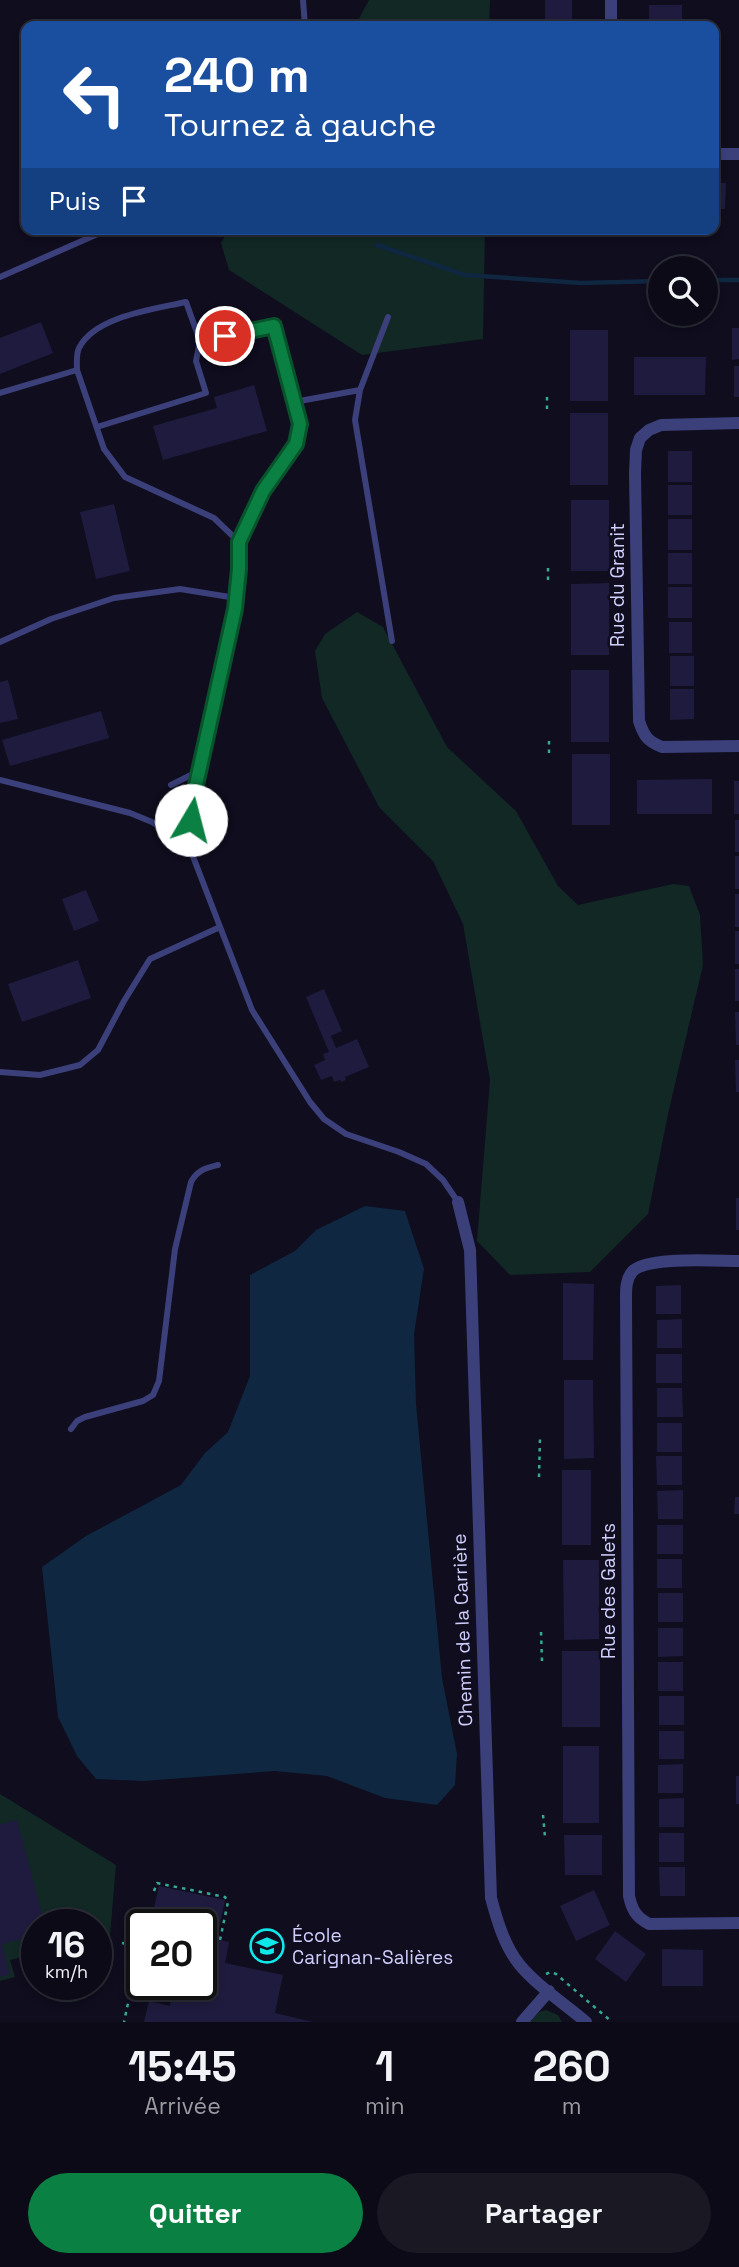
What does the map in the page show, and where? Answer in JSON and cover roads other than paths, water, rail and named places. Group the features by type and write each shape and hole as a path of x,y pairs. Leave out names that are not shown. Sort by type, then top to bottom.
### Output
{"street":[{"path":"611,0 611,21"},
{"path":"719,154 739,154"},
{"name":"Rue du Granit","path":"739,423 661,425 649,430 640,438 636,450 635,473 639,721 643,734 651,743 663,747 739,746"},
{"name":"Chemin de la Carrière","path":"458,1202 470,1250 491,1898 503,1934 517,1961 530,1976 586,2022"},
{"name":"Rue des Galets","path":"739,1261 648,1262 630,1273 626,1286 626,1373 629,1896 632,1910 649,1924 739,1923"},
{"path":"522,2022 549,1991"}],"lane":[{"path":"303,0 305,21"},
{"path":"0,277 95,235"},
{"path":"97,427 206,393 196,361 200,341 186,302 128,314 93,332 78,349 77,370 104,449 125,477 214,518 239,542"},
{"path":"388,317 360,390 355,420 392,640"},
{"path":"200,341 274,326 300,424 296,444 263,491 239,542 236,598 194,794 188,846 252,1010 310,1102 324,1118 346,1134 426,1164 443,1180 458,1202"},
{"path":"0,393 77,370"},
{"path":"294,401 360,390"},
{"path":"0,642 51,619 114,598 180,589 236,598"},
{"path":"171,785 199,771"},
{"path":"0,780 130,813 152,822 188,846"},
{"path":"0,1072 40,1075 80,1065 98,1050 150,959 220,927"},
{"path":"71,1429 85,1418 143,1401 153,1395 159,1381 174,1249 191,1182 194,1175 202,1169 218,1165"}],"water":[{"path":"365,1206 405,1211 424,1269 414,1334 416,1404 442,1678 457,1754 455,1785 437,1805 385,1798 327,1776 274,1771 144,1781 96,1779 77,1756 58,1717 42,1567 86,1536 181,1485 205,1453 228,1432 250,1376 250,1275 295,1251 316,1230"}],"waterway":[{"path":"377,245 465,275 581,283 648,281"},
{"path":"718,280 739,280"}],"place":[{"name":"École Carignan-Salières","path":"267,1946"}]}
